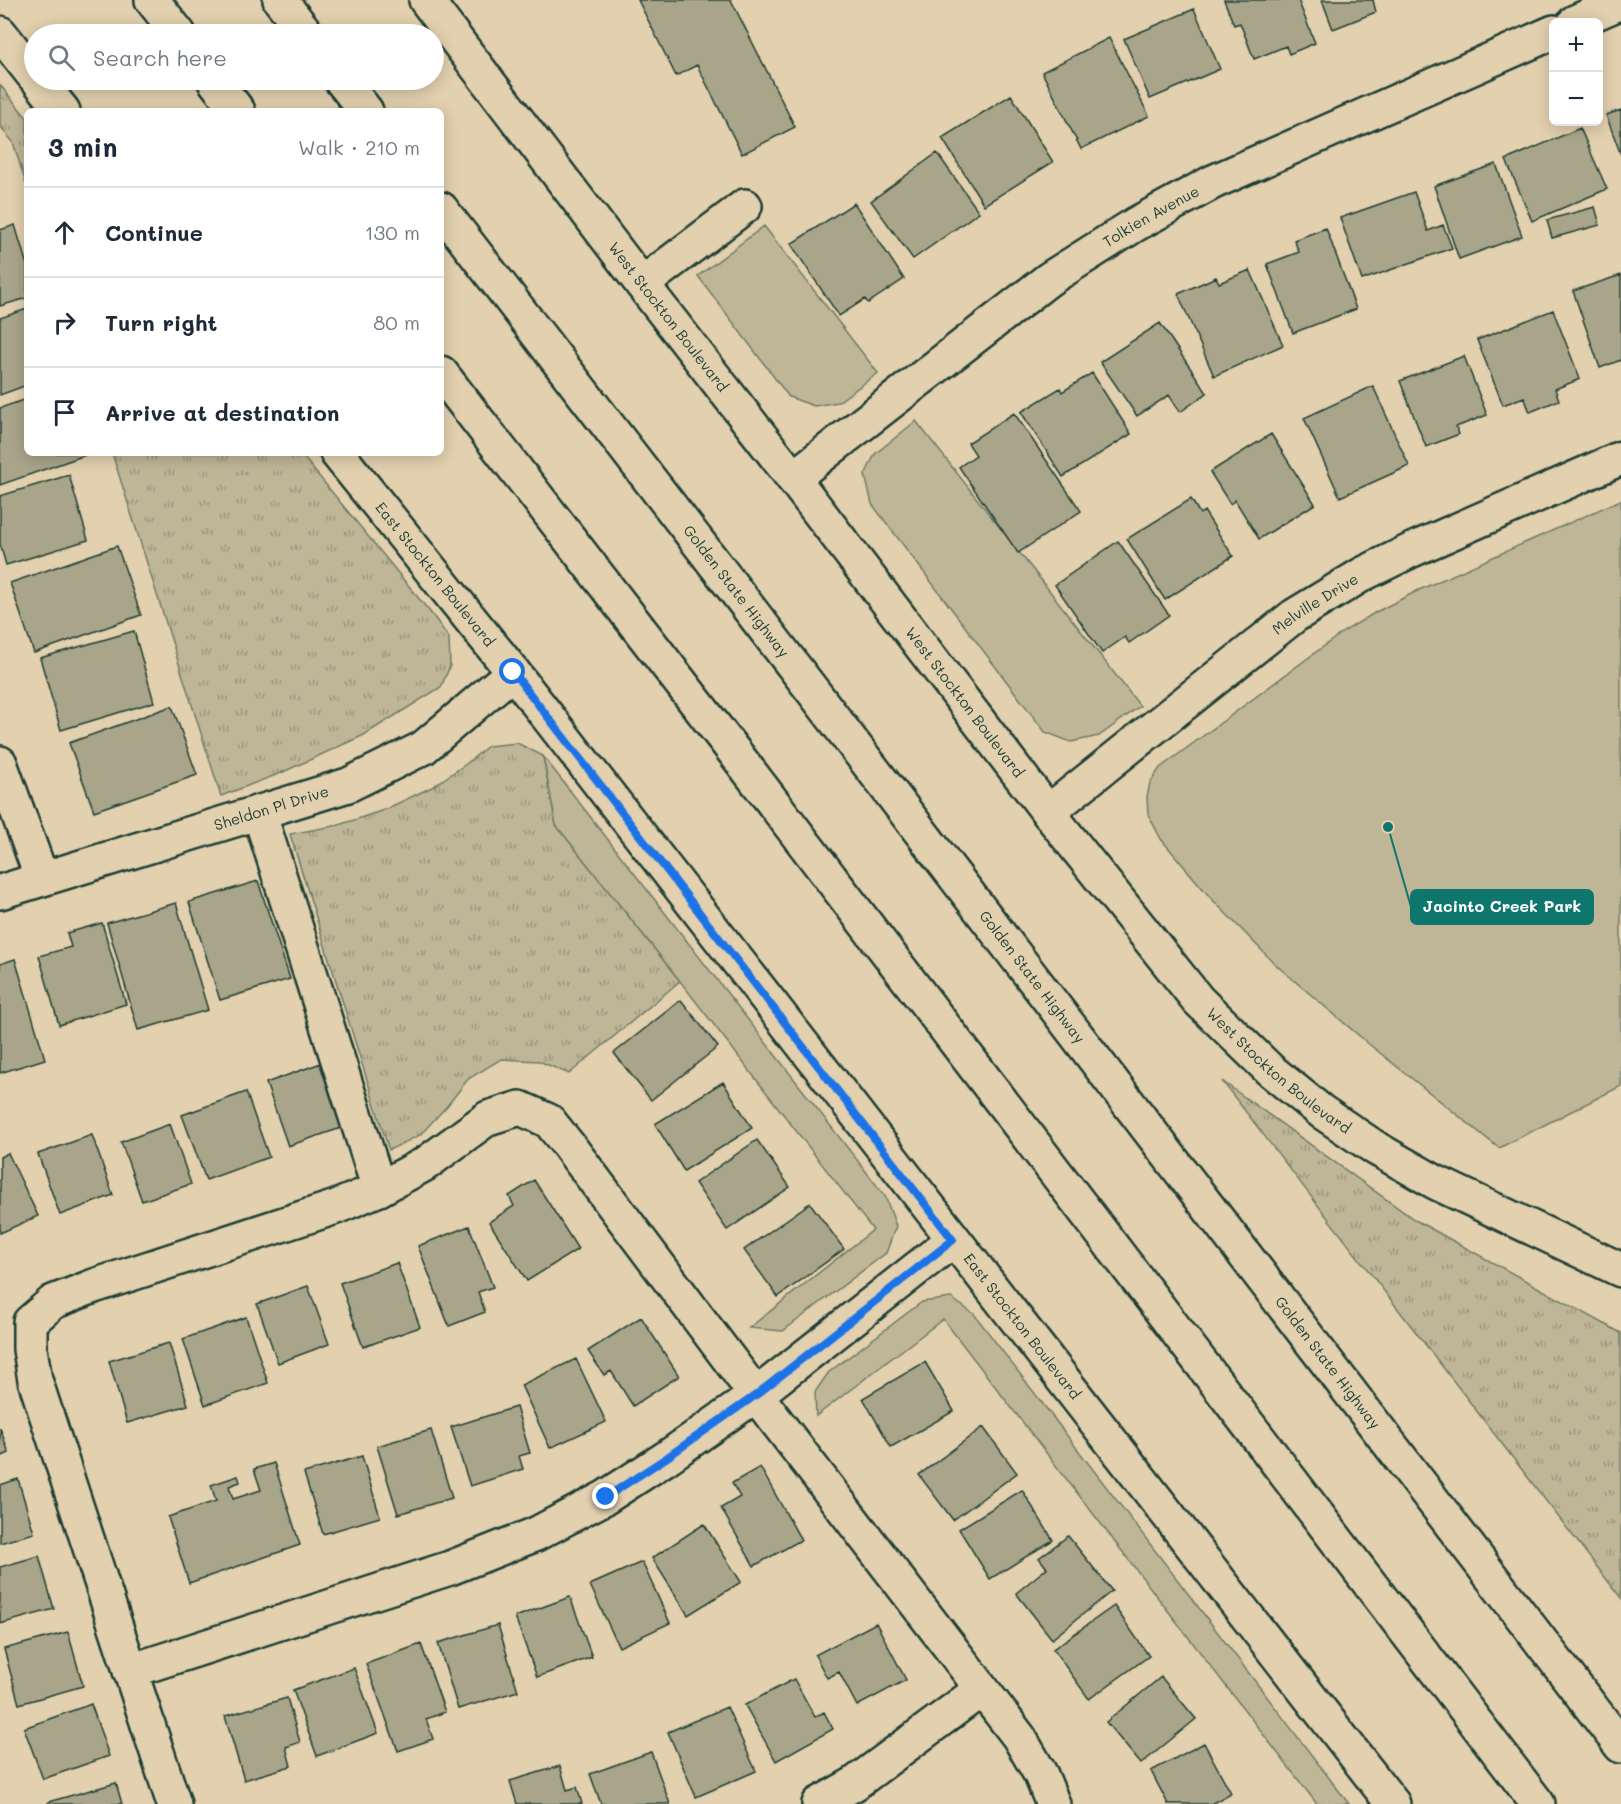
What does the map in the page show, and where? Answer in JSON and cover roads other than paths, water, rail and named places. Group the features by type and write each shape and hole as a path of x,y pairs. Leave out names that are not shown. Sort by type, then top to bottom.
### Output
{"main road":[{"path":"152,0 171,24"},
{"path":"280,0 299,24"},
{"name":"West Stockton Boulevard","path":"426,0 1048,812 1198,1000 1270,1070 1322,1112 1377,1149 1435,1182 1621,1270"},
{"path":"1584,18 1621,2"},
{"path":"0,33 24,63"},
{"name":"Tolkien Avenue","path":"793,478 1049,279 1136,224 1213,182 1549,34"},
{"path":"46,90 61,108"},
{"path":"222,90 236,108"},
{"path":"349,90 364,108"},
{"path":"642,284 745,206"},
{"name":"Golden State Highway","path":"444,213 1621,1746"},
{"path":"444,377 739,758 1538,1804"},
{"name":"East Stockton Boulevard","path":"339,456 513,672 1393,1804"},
{"name":"Melville Drive","path":"1048,812 1294,616 1363,573 1621,458"},
{"name":"Sheldon Pl Drive","path":"0,892 348,785 423,748 513,672"},
{"path":"0,763 42,879"},
{"path":"259,812 378,1190"},
{"path":"174,1804 35,1380 30,1349 30,1322 53,1302 94,1286 336,1207 378,1190 425,1164 488,1118 520,1108 549,1121 1019,1737 1041,1774 1053,1804"},
{"path":"130,1671 450,1568 536,1534 606,1497 756,1395 953,1240"},
{"path":"819,1804 854,1784 982,1689"}],"place":[{"name":"Jacinto Creek Park","path":"1388,827"}]}
